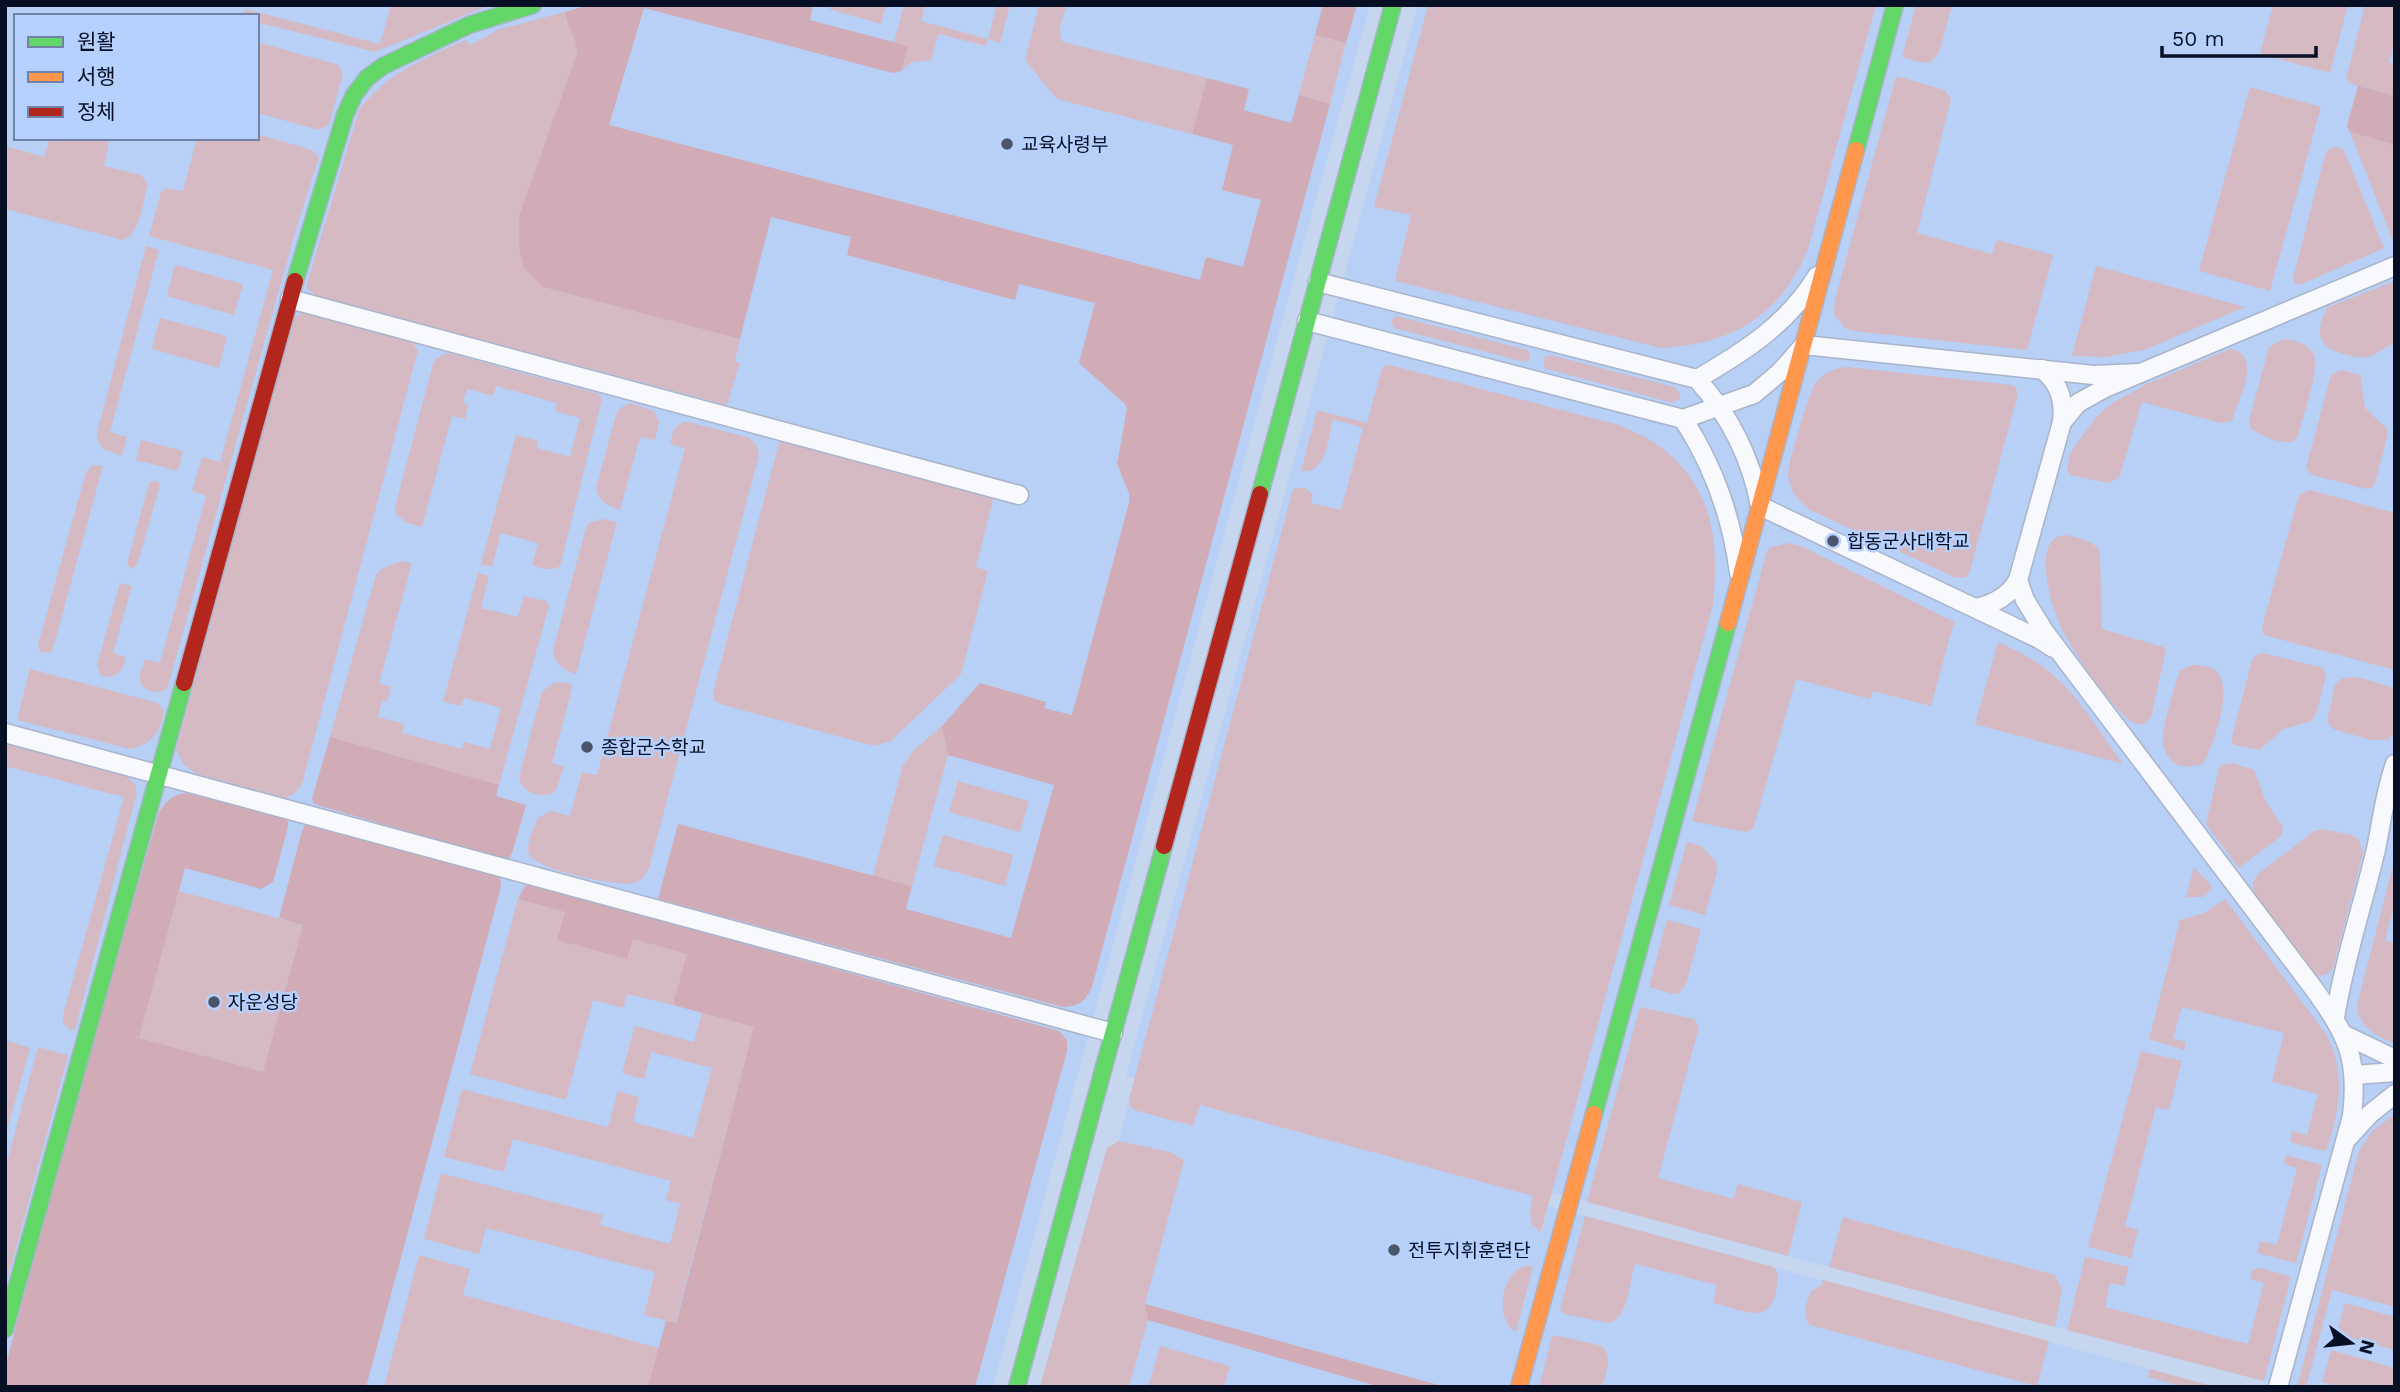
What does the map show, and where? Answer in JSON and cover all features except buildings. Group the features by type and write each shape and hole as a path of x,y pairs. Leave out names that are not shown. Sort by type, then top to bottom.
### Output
{"street":[{"path":"5,1329 290,299 345,115 354,95 367,78 383,66 470,25 533,5"},
{"path":"1017,1387 1393,5"},
{"path":"1519,1387 1895,5"},
{"path":"1697,379 1774,329 1804,296 1827,259"},
{"path":"2062,422 2078,403 2140,373 2395,266"},
{"path":"1318,282 1697,379 1736,433 1751,466 1760,506"},
{"path":"290,299 1019,495"},
{"path":"1307,320 1684,419 1754,394 1767,385 1804,345"},
{"path":"1804,345 2110,376 2140,373"},
{"path":"1976,608 1998,601 2013,589 2018,580 2062,422 2062,398 2056,385 2042,369"},
{"path":"1684,419 1703,453 1727,513 1740,577"},
{"path":"1760,506 2039,639 2066,659"},
{"path":"2018,580 2033,614 2314,989 2344,1035 2354,1076 2352,1116 2278,1387"},
{"path":"5,733 1113,1033"},
{"path":"2335,1018 2395,764"},
{"path":"2314,989 2332,991 2344,971"},
{"path":"2344,1035 2395,1059"},
{"path":"2354,1076 2395,1072"},
{"path":"2344,1143 2370,1114 2395,1094"}],"shaded area":[{"name":"종합군수학교","path":"5,5 1370,5 993,1387 5,1387"},
{"path":"391,5 485,7 375,52 259,23 259,14 244,14 245,9 380,44"},
{"path":"589,5 813,5 810,20 908,46 901,71 893,73 644,8 609,125 1200,280 1206,257 1243,267 1261,200 1222,190 1233,145 1192,134 1207,78 1249,89 1244,110 1291,123 1299,95 1330,104 1092,987 1084,1000 1073,1006 1063,1007 658,899 678,824 912,886 906,909 1011,938 1054,785 948,755 942,726 980,683 1046,702 1044,708 1072,715 1129,503 1129,493 1117,464 1127,409 1125,404 1079,363 1095,303 1019,284 1015,300 847,255 851,237 771,217 740,339 543,287 524,268 519,247 519,216 577,53 565,12"},
{"path":"831,5 886,5 881,24 829,9"},
{"path":"904,5 925,5 921,21 988,39 986,46 938,34 931,60 912,62 901,71 908,46 894,42"},
{"path":"997,5 1010,5 1000,43 988,39"},
{"path":"1039,5 1067,5 1060,29 1063,42 1207,78 1192,134 1056,98 1025,60"},
{"path":"1323,5 1357,5 1346,43 1315,35"},
{"name":"합동군사대학교","path":"1418,5 2395,5 2395,1387 2286,1387 1798,1259 1126,1076"},
{"path":"1428,5 1876,5 1808,249 1783,292 1768,309 1732,333 1687,345 1661,348 1395,281 1411,215 1374,207"},
{"path":"1916,5 1952,5 1939,53 1931,62 1924,63 1902,57"},
{"path":"2273,5 2348,5 2330,73 2260,54"},
{"path":"2365,5 2395,5 2395,42 2389,62 2395,64 2395,86 2392,95 2351,84 2346,79"},
{"path":"565,12 577,53 519,216 543,287 740,339 735,361 740,363 727,405 316,296 306,287 359,110 370,97 407,68 465,40 471,45 497,30"},
{"path":"1315,35 1346,43 1330,104 1299,95"},
{"path":"259,43 339,65 343,74 329,124 316,129 259,114"},
{"path":"1896,76 1945,90 1951,99 1917,233 1992,254 1997,240 2053,255 2027,350 1853,331 1845,328 1834,315 1835,300"},
{"path":"2358,86 2392,95 2395,86 2395,145 2350,132 2347,126"},
{"path":"2250,87 2321,107 2270,291 2199,271"},
{"path":"2350,132 2395,145 2395,242 2393,241"},
{"path":"259,135 312,150 319,157 297,226 167,689 154,692 141,685 139,678 145,659 160,663 206,496 192,491 202,457 220,462 273,270 149,236 161,192 165,188 183,191 196,140 259,140"},
{"path":"49,140 110,140 104,166 141,175 148,184 138,224 129,237 123,240 5,209 5,146 44,157"},
{"path":"2334,147 2342,148 2346,155 2384,248 2302,284 2295,284 2293,278 2325,155"},
{"path":"146,246 159,250 110,432 127,437 122,456 103,449 97,439 97,433"},
{"path":"175,265 243,284 234,315 167,296"},
{"path":"2096,266 2245,307 2144,350 2106,357 2072,356"},
{"path":"2395,281 2395,343 2362,358 2338,352 2325,344 2320,332 2328,307"},
{"path":"309,312 411,341 418,350 302,784 294,794 284,798 197,774 184,765 176,750 293,319"},
{"path":"1397,316 1527,350 1530,353 1529,360 1525,362 1394,328 1391,322"},
{"path":"160,318 227,336 219,368 152,349"},
{"path":"2284,339 2304,344 2313,353 2315,360 2310,394 2298,436 2293,442 2281,442 2266,437 2251,429 2249,421 2269,347"},
{"path":"2230,349 2240,353 2246,360 2247,369 2243,391 2232,421 2221,423 2142,402 2119,478 2108,483 2070,475 2067,470 2070,453 2097,416 2114,402 2147,384"},
{"path":"449,353 599,394 602,399 560,566 549,569 532,565 538,543 501,533 492,567 481,564 516,435 538,441 537,448 570,457 580,418 555,411 557,403 496,386 493,396 467,389 463,403 468,405 465,419 452,416 422,527 407,523 396,514 395,507 433,364 437,358"},
{"path":"1551,355 1674,387 1680,393 1680,398 1669,402 1547,369 1544,367 1543,358"},
{"path":"1386,364 1619,425 1646,438 1662,448 1693,481 1703,499 1713,538 1713,604 1541,1232 1531,1220 1533,1196 1200,1105 1193,1126 1134,1110 1130,1106 1129,1099 1294,488 1305,488 1313,494 1311,503 1341,510 1363,428 1333,419 1328,445 1321,461 1310,471 1301,471 1317,410 1367,423 1381,371"},
{"path":"1848,367 2012,385 2016,388 2018,394 1969,574 1965,578 1954,577 1810,510 1792,490 1789,468 1812,390 1825,374"},
{"path":"2341,370 2360,375 2365,408 2387,429 2372,488 2366,489 2312,475 2306,468 2331,375"},
{"path":"630,403 654,411 659,422 655,440 640,437 620,510 604,502 596,488 616,415 620,408"},
{"path":"683,422 750,438 757,446 759,455 649,868 641,879 634,883 595,880 546,866 535,860 529,855 529,841 538,818 551,811 570,816 582,772 597,775 685,448 670,444 674,429"},
{"path":"780,439 994,496 976,567 988,571 961,674 891,741 874,746 720,704 714,700 713,693"},
{"path":"141,440 183,451 178,471 136,460"},
{"path":"93,465 103,466 52,652 43,653 38,645 86,472"},
{"path":"157,481 160,485 137,565 131,569 127,564 149,483"},
{"path":"2310,490 2395,513 2395,670 2264,635 2262,627 2299,495"},
{"path":"604,519 617,522 576,674 560,666 553,650 586,528 590,522"},
{"path":"2066,535 2089,542 2100,551 2102,629 2166,650 2151,717 2146,723 2133,722 2113,704 2081,661 2060,625 2048,588 2046,559 2055,538"},
{"path":"1788,543 1801,546 1954,622 1931,706 1873,691 1870,699 1796,679 1753,829 1745,832 1692,821 1767,551 1771,547"},
{"path":"402,561 412,563 379,683 391,687 387,702 382,701 378,717 404,724 402,733 462,749 464,742 490,749 501,708 464,698 461,706 443,702 478,573 489,576 481,608 518,617 524,596 546,601 549,606 499,785 330,737 376,575 381,569"},
{"path":"120,583 132,586 113,653 126,657 118,674 106,677 100,675 97,665"},
{"path":"1998,642 2037,662 2066,687 2123,764 1975,724"},
{"path":"2263,653 2320,667 2326,677 2316,714 2311,721 2284,729 2259,750 2235,745 2231,741 2252,660"},
{"path":"2193,665 2210,667 2218,673 2222,682 2223,705 2204,763 2183,766 2168,756 2163,734 2180,670"},
{"path":"30,669 158,703 164,711 160,725 149,741 130,749 17,720"},
{"path":"2357,677 2395,688 2395,733 2388,740 2371,740 2333,729 2327,721 2335,685 2343,678"},
{"path":"553,683 573,685 552,763 564,767 555,792 533,794 524,787 519,777 542,692"},
{"path":"942,726 948,755 912,886 873,876 903,765 913,751"},
{"path":"330,737 499,785 496,796 526,805 509,858 503,859 314,804 312,799"},
{"path":"5,742 124,774 135,784 137,792 75,1030 69,1029 63,1023 63,1015 124,797 5,766"},
{"path":"2233,763 2254,770 2266,802 2283,827 2281,836 2239,868 2206,824 2219,768 2223,764"},
{"path":"958,781 1029,801 1020,832 949,812"},
{"path":"185,793 284,817 288,827 273,882 261,889 185,868 139,1038 263,1072 303,925 279,918 306,823 494,873 500,878 501,887 366,1387 5,1387 5,1368 71,1119 159,812 170,799"},
{"path":"2322,829 2359,839 2363,853 2333,968 2323,976 2314,974 2254,893 2253,882 2259,873 2313,832"},
{"path":"943,835 1013,855 1005,886 934,866"},
{"path":"1687,842 1701,846 1716,861 1717,872 1705,915 1669,905"},
{"path":"2395,858 2395,904 2385,940 2395,943 2395,1043 2364,1025 2357,1005"},
{"path":"2194,867 2213,888 2203,897 2186,897"},
{"path":"531,885 1059,1031 1067,1040 1067,1051 975,1387 648,1387 666,1321 676,1323 754,1027 673,1005 687,954 633,939 627,959 557,940 565,912 518,899 525,886"},
{"path":"179,891 303,925 263,1072 139,1038"},
{"path":"518,899 565,912 558,940 627,959 632,939 688,954 673,1005 627,994 623,1008 593,1000 566,1100 470,1074"},
{"path":"2225,899 2326,1034 2332,1048 2339,1076 2338,1105 2327,1149 2323,1151 2290,1142 2292,1131 2307,1135 2318,1094 2272,1082 2284,1033 2182,1007 2173,1038 2186,1042 2184,1050 2149,1039 2180,920 2204,913"},
{"path":"1667,920 1701,929 1686,984 1679,993 1673,994 1649,987"},
{"path":"1640,1007 1694,1019 1699,1027 1658,1178 1733,1199 1738,1184 1802,1202 1788,1256 1587,1202"},
{"path":"702,1013 754,1027 675,1323 644,1315 655,1272 486,1228 479,1254 424,1239 441,1173 603,1215 600,1225 670,1244 680,1204 666,1200 671,1181 513,1139 504,1172 444,1157 462,1089 608,1127 618,1091 639,1097 633,1122 693,1138 712,1068 651,1052 644,1079 622,1073 635,1026 694,1042"},
{"path":"5,1040 30,1048 5,1137"},
{"path":"38,1047 68,1055 5,1289 5,1169"},
{"path":"2141,1051 2182,1061 2169,1110 2156,1107 2125,1226 2138,1230 2131,1258 2088,1247"},
{"name":"전투지휘훈련단","path":"1129,1099 1130,1106 1193,1126 1199,1105 1534,1196 1529,1214 1535,1229 1542,1232 1549,1206 2215,1387 1040,1387 1107,1148 1119,1141"},
{"path":"2395,1114 2395,1307 2332,1290 2306,1387 2297,1387 2359,1151 2372,1131"},
{"path":"1119,1141 1171,1152 1184,1160 1145,1304 1148,1320 1129,1387 1040,1387 1107,1148"},
{"path":"2286,1155 2322,1165 2296,1263 2257,1253 2260,1241 2277,1245 2297,1168 2284,1164"},
{"path":"1585,1216 1774,1267 1778,1275 1772,1303 1766,1310 1758,1313 1713,1303 1717,1285 1635,1264 1624,1307 1615,1320 1608,1323 1564,1314 1560,1309"},
{"path":"1843,1217 2055,1275 2062,1290 2055,1327 1829,1267"},
{"path":"419,1255 470,1269 463,1295 659,1348 648,1387 384,1387"},
{"path":"2085,1257 2129,1267 2124,1286 2110,1283 2105,1307 2248,1344 2264,1283 2250,1279 2253,1270 2261,1268 2291,1277 2264,1381 2067,1330"},
{"path":"1533,1266 1516,1332 1505,1319 1504,1292 1511,1276 1517,1270"},
{"path":"1823,1280 2049,1341 2037,1386 1810,1325 1805,1313 1807,1304 1811,1291 1822,1285"},
{"path":"2345,1303 2395,1317 2395,1350 2337,1334"},
{"path":"1145,1304 1446,1387 1380,1387 1148,1320"},
{"path":"1556,1335 1602,1346 1608,1361 1602,1387 1539,1387 1552,1337"},
{"path":"1160,1346 1230,1366 1224,1387 1148,1387"},
{"path":"2331,1350 2395,1368 2395,1387 2341,1387 2322,1382"},
{"path":"2150,1369 2215,1387 2184,1387 2148,1377"}],"traffic: fast":[{"path":"295,281 345,115 354,95 367,78 383,66 469,25 533,5"},
{"path":"1260,494 1393,5"},
{"path":"1856,150 1895,5"},
{"path":"1594,1114 1728,623"},
{"path":"5,1329 184,683"},
{"path":"1017,1387 1164,846"}],"traffic: slow":[{"path":"1728,623 1856,150"},
{"path":"1519,1387 1594,1114"}],"traffic: jam":[{"path":"184,683 295,281"},
{"path":"1164,846 1260,494"}],"place":[{"name":"교육사령부","path":"1007,144"},
{"name":"합동군사대학교","path":"1833,541"},
{"name":"종합군수학교","path":"587,747"},
{"name":"자운성당","path":"214,1002"},
{"name":"전투지휘훈련단","path":"1394,1250"}]}
